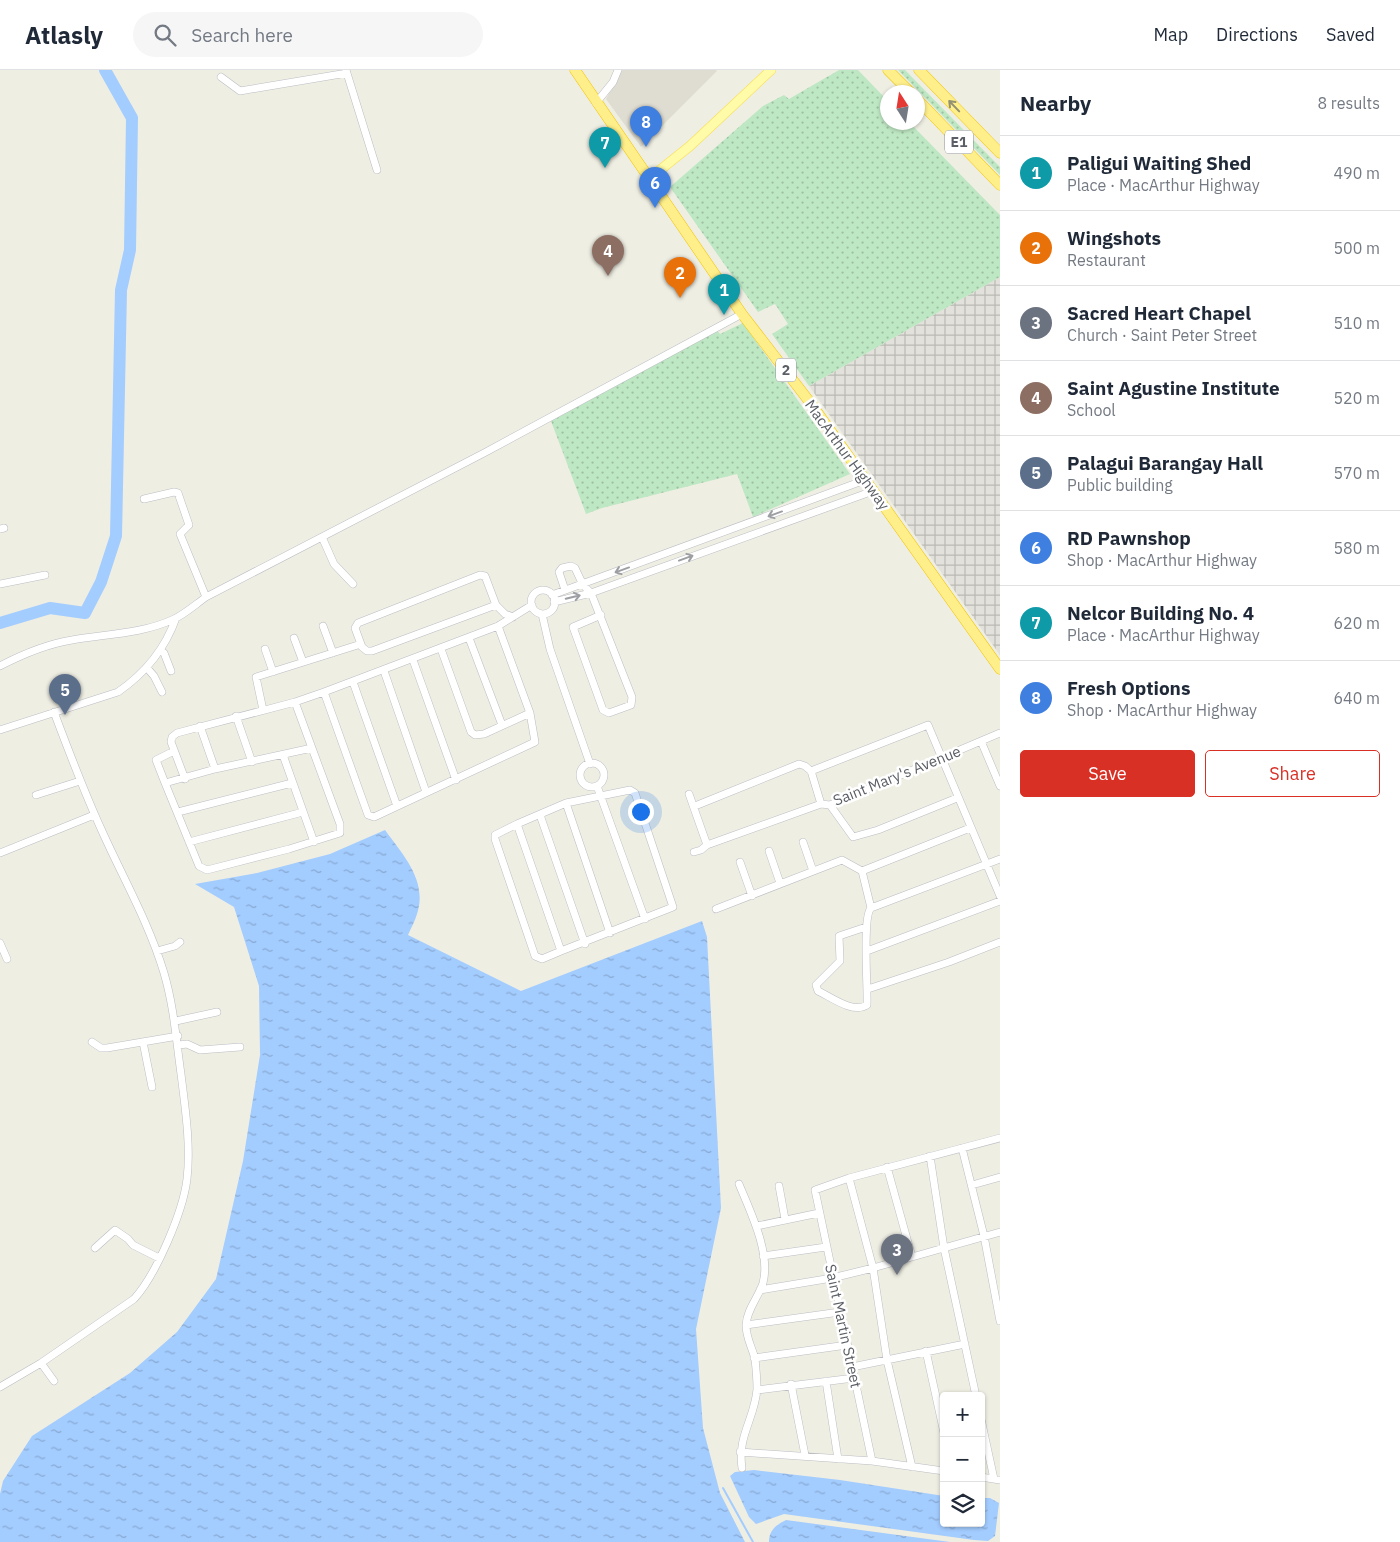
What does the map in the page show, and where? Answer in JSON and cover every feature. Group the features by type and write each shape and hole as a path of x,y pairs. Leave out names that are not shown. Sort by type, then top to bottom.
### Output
{"highway":[{"path":"888,70 903,85"},
{"name":"E1","path":"918,70 1000,153"},
{"name":"MacArthur Highway","path":"579,71 596,103 650,178 742,314 812,405 1000,669"},
{"name":"E1","path":"925,107 1000,185"}],"main road":[{"path":"650,178 690,146 771,70"}],"street":[{"path":"596,103 613,82 618,70"},
{"path":"221,77 240,91 347,72 377,170"},
{"path":"0,666 20,655 46,646 72,640 127,633 176,618 206,598 484,453 742,314"},
{"path":"542,614 551,610 553,598 565,590 583,585 865,480"},
{"path":"846,488 851,499"},
{"path":"542,614 536,611 532,605 532,598 536,592 544,590 553,598 591,593 873,491"},
{"path":"144,499 174,492 178,493 189,525 180,534 206,598"},
{"path":"808,502 814,513"},
{"path":"719,535 723,545"},
{"path":"322,538 334,564 353,584"},
{"path":"565,590 559,572 562,568 571,566 575,568 583,585 591,593 601,615 632,700 630,705 609,713 603,710 573,627 601,615"},
{"path":"496,605 366,652 361,644 356,628 358,623 480,575 485,576 496,605 505,614 513,617"},
{"path":"0,584 45,576"},
{"path":"185,779 174,751 172,737 177,733 295,702 354,682 498,626 532,605"},
{"path":"542,614 550,649 590,764"},
{"path":"0,730 118,692 133,682 147,668 160,650 176,618"},
{"path":"323,626 333,653"},
{"path":"324,692 368,815 374,817 535,742 530,713 498,626"},
{"path":"294,638 303,662"},
{"path":"469,638 502,725"},
{"path":"262,710 256,677 361,644"},
{"path":"265,649 273,672"},
{"path":"441,649 471,732 478,735 530,713"},
{"path":"160,650 171,670"},
{"path":"413,660 456,780"},
{"path":"147,668 156,679 162,692"},
{"path":"384,671 426,792"},
{"path":"354,682 397,806"},
{"path":"174,751 156,760 199,866 207,870 314,842 340,833 341,828 295,702"},
{"path":"0,1388 41,1363 134,1299 146,1286 173,1225 187,1179 186,1129 178,1036 176,1021 157,952 146,924 94,815 54,712"},
{"path":"236,716 252,762"},
{"path":"810,771 927,724 1000,896"},
{"path":"200,726 215,769"},
{"name":"Saint Mary's Avenue","path":"694,852 701,850 707,845 821,804 830,804 1000,733"},
{"path":"981,741 1000,786"},
{"path":"165,783 185,779 215,769 312,748"},
{"path":"283,755 314,842"},
{"path":"590,764 598,765 604,774 602,781 597,786 586,785 581,779 584,768 590,764"},
{"path":"695,806 799,764 805,766 810,771 821,804"},
{"path":"36,796 80,781"},
{"path":"178,812 292,783"},
{"path":"597,786 645,919"},
{"path":"630,790 635,793 674,905 671,910 542,959 535,956 495,835 499,831 566,803 600,797 630,790"},
{"path":"689,794 695,806 707,845"},
{"path":"830,804 853,837 878,830 958,798"},
{"path":"566,803 610,933"},
{"path":"190,842 303,812"},
{"path":"0,853 94,815"},
{"path":"540,815 585,944"},
{"path":"517,824 561,952"},
{"path":"862,871 970,828"},
{"path":"803,842 813,871"},
{"path":"769,851 780,883"},
{"path":"866,927 839,936 840,961 816,987 818,991 842,1003 861,1008 867,1005 868,989 867,912 871,908 987,866 1000,859"},
{"path":"716,909 842,860 862,871 871,908"},
{"path":"740,862 752,896"},
{"path":"867,950 1000,901"},
{"path":"157,952 175,946 180,942"},
{"path":"868,989 949,962 1000,942"},
{"path":"0,943 7,959"},
{"path":"176,1021 218,1012"},
{"path":"92,1042 102,1048 178,1036"},
{"path":"142,1042 152,1087"},
{"path":"179,1045 188,1044 203,1050 240,1047"},
{"path":"912,1467 887,1360 873,1268 849,1178 1000,1138"},
{"path":"962,1148 997,1290 1000,1321"},
{"path":"930,1156 944,1248 975,1392"},
{"path":"888,1167 912,1258"},
{"path":"972,1185 1000,1177"},
{"name":"Saint Martin Street","path":"849,1178 817,1188 815,1191 872,1461"},
{"path":"739,1184 757,1226 764,1274 760,1290 749,1311 746,1326 747,1338 754,1358 757,1390 740,1452 742,1468"},
{"path":"779,1186 785,1219"},
{"path":"757,1226 819,1213"},
{"path":"95,1248 115,1230 133,1245 159,1258"},
{"path":"760,1290 832,1278 912,1258 1000,1232"},
{"path":"762,1256 826,1248"},
{"path":"746,1326 840,1312"},
{"path":"852,1368 965,1344"},
{"path":"754,1358 847,1345"},
{"path":"926,1352 940,1415"},
{"path":"41,1363 54,1381"},
{"path":"757,1390 791,1384 854,1378"},
{"path":"826,1381 838,1459"},
{"path":"791,1384 805,1456"},
{"path":"985,1434 997,1479"},
{"path":"740,1452 872,1461 940,1471"}],"shaded area":[{"path":"622,70 717,71 641,147 606,99"},
{"path":"1000,277 1000,655 809,386"}],"green space":[{"path":"839,70 858,70 880,93 880,130 917,130 1000,215 1000,277 809,386 772,334 788,324 775,304 758,312 670,187 763,106 784,95 789,99"},
{"path":"898,70 905,70 920,85 913,85"},
{"path":"925,90 1000,167 1000,175 925,98"},
{"path":"743,323 850,474 753,517 737,474 602,508 586,514 551,421 717,330 720,334"}],"water":[{"path":"385,830 412,869 419,890 420,902 408,935 521,991 702,921 707,937 721,1208 696,1329 703,1428 720,1493 745,1542 0,1542 0,1494 3,1481 32,1436 130,1373 177,1332 216,1279 243,1161 260,1055 259,986 234,907 195,884 257,873 330,854"},
{"path":"754,1470 840,1480 940,1495 940,1527 985,1527 985,1498 990,1498 999,1503 995,1536 988,1541 974,1540 784,1514 756,1524 749,1517 730,1476 735,1472"},
{"path":"786,1520 950,1542 769,1542 770,1534 774,1528"}],"waterway":[{"path":"0,623 50,608 85,613 101,582 116,536 121,290 130,250 132,118 105,70"},
{"path":"723,1488 753,1542"}],"place":[{"name":"Fresh Options","path":"646,147"},
{"name":"Nelcor Building No. 4","path":"605,168"},
{"name":"RD Pawnshop","path":"655,208"},
{"name":"Saint Agustine Institute","path":"608,276"},
{"name":"Wingshots","path":"680,298"},
{"name":"Paligui Waiting Shed","path":"724,315"},
{"name":"Palagui Barangay Hall","path":"65,715"},
{"name":"Sacred Heart Chapel","path":"897,1275"}]}
